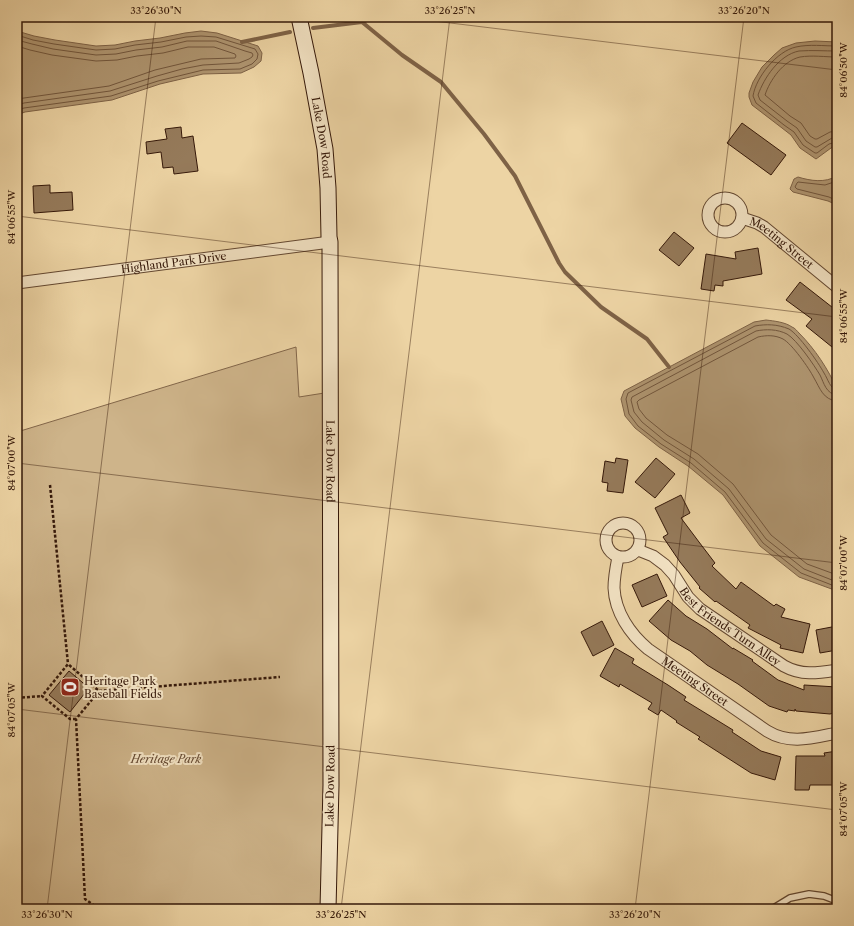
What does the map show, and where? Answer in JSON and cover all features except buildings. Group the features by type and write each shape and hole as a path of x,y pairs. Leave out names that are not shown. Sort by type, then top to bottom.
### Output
{"street":[{"name":"Lake Dow Road","path":"299,17 325,148 330,242 331,786 328,909"},
{"name":"Meeting Street","path":"742,218 758,223 764,227 837,287"},
{"name":"Highland Park Drive","path":"17,283 330,242"},
{"path":"623,522 628,523 640,534 641,540 638,550 634,554 624,558 618,557 609,551 606,535 613,526 623,522"},
{"name":"Best Friends Turn Alley","path":"638,550 653,556 665,565 674,575 688,597 700,609 784,666 794,671 810,674 837,670"},
{"name":"Meeting Street","path":"618,557 614,577 616,600 627,625 644,646 776,736 799,740 837,734"}],"lane":[{"path":"772,909 790,898 809,894 824,896 837,902"}],"path":[{"path":"50,485 68,664 99,691"},
{"path":"42,696 68,664"},
{"path":"17,698 42,696 70,719 76,718 99,691 280,676"},
{"path":"76,718 85,899 99,909"}],"green space":[{"name":"Heritage Park","path":"296,347 299,397 337,391 325,909 17,909 17,432"}],"water":[{"path":"17,31 55,40 96,46 115,45 201,31 217,33 258,46 262,53 261,61 254,67 241,73 203,74 160,84 112,100 25,112 17,115"},
{"path":"815,41 837,42 837,145 816,159 800,148 791,135 752,105 749,97 753,82 762,67 782,48 796,43"},
{"path":"837,176 837,205 828,201 793,192 790,189 794,179 798,177 818,181 828,180"},
{"path":"766,320 783,323 794,328 821,360 837,389 837,591 799,577 760,546 723,495 688,466 659,447 635,428 625,416 621,399 624,391 754,322"}],"waterway":[{"path":"313,28 362,22 375,17"},
{"path":"362,22 402,55 441,82 484,134 515,176 565,272 601,307 647,339 669,367"},
{"path":"242,42 290,32"}],"place":[{"name":"Heritage Park Baseball Fields","path":"70,687"}]}
